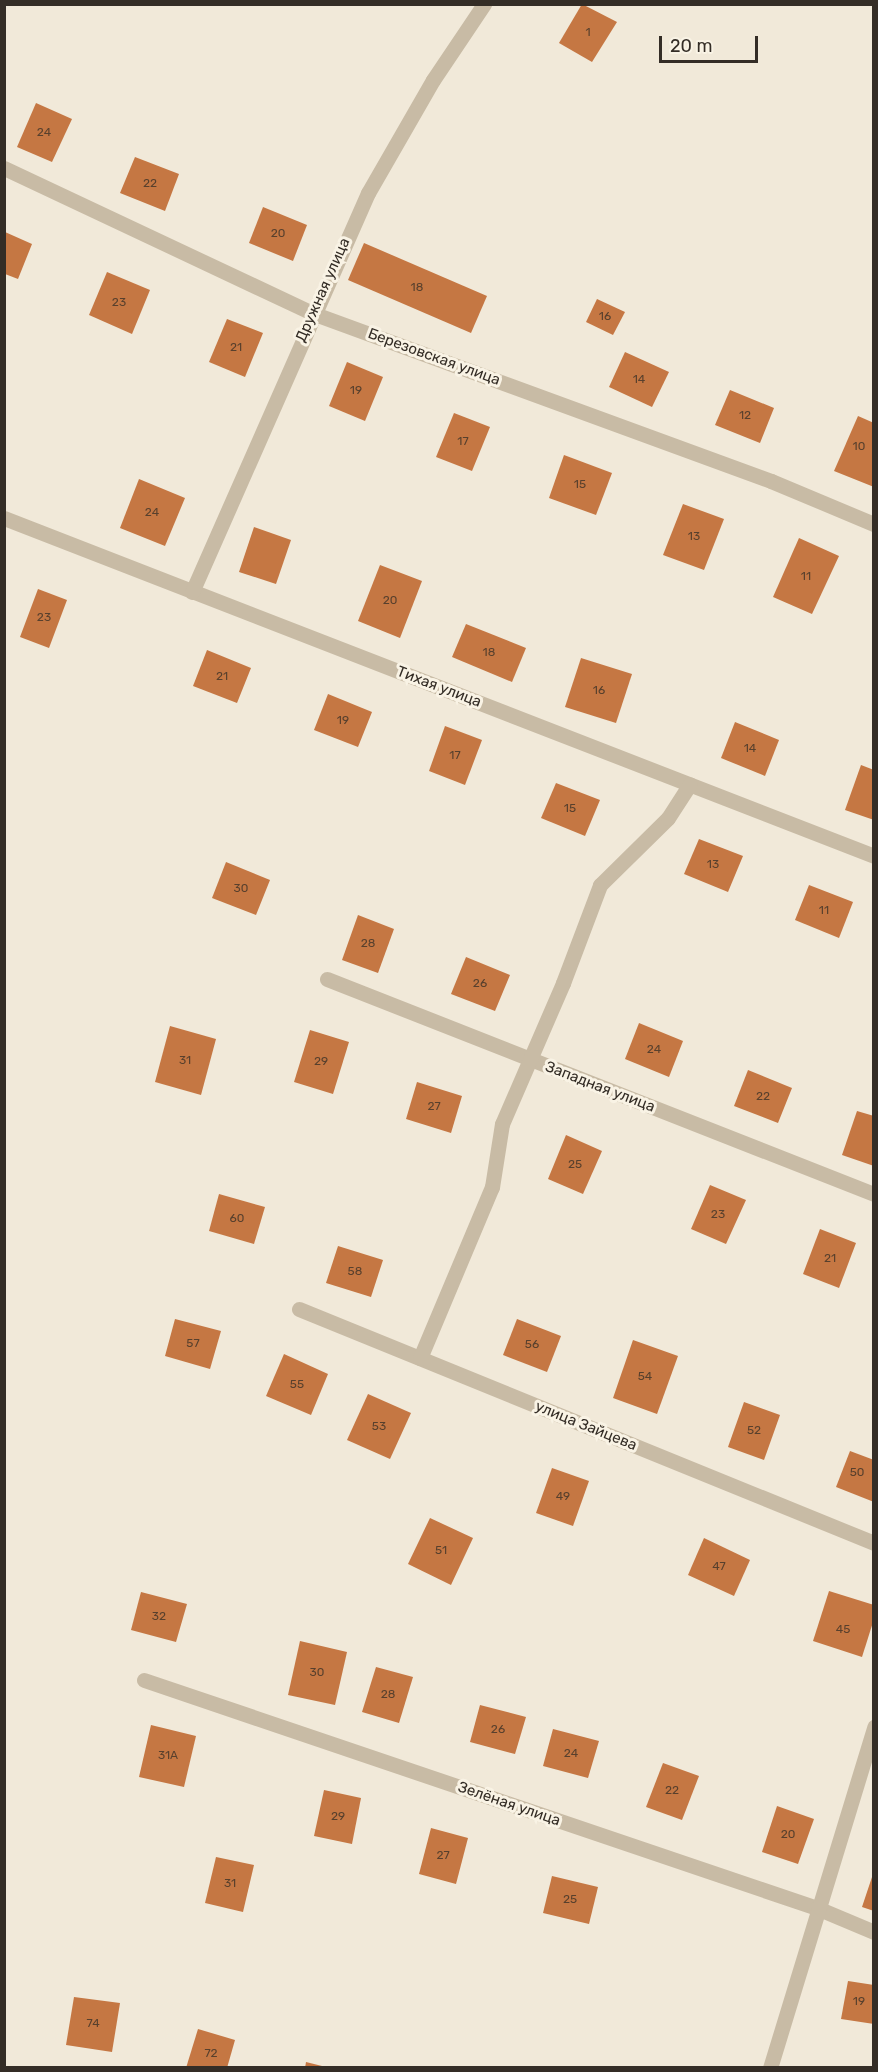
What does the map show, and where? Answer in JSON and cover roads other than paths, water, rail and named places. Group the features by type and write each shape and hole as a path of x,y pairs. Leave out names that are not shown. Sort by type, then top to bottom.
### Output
{"street":[{"name":"Дружная улица","path":"192,592 312,313 368,193 433,80 484,4"},
{"name":"Березовская улица","path":"4,168 312,313 760,477 873,524"},
{"name":"Тихая улица","path":"4,518 873,856"},
{"path":"420,1358 492,1187 502,1124 600,885 668,818 690,784"},
{"name":"Западная улица","path":"327,979 873,1194"},
{"name":"улица Зайцева","path":"299,1309 873,1543"},
{"name":"Зелёная улица","path":"144,1680 817,1908 873,1932"},
{"path":"770,2067 873,1727"}]}
